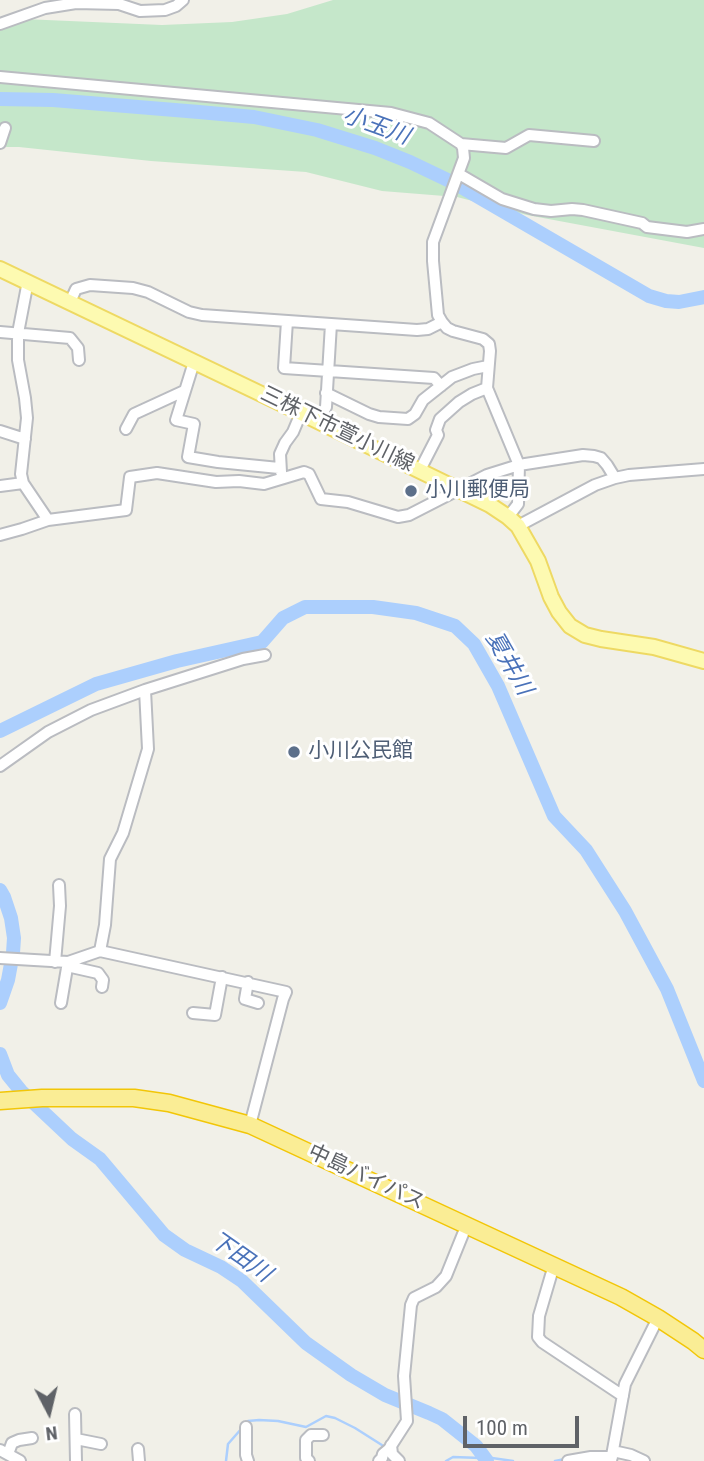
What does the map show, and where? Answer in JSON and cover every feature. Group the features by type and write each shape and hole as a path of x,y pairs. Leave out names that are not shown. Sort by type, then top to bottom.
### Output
{"highway":[{"name":"中島バイパス","path":"8,1100 134,1098 169,1103 250,1125 621,1297 658,1318 704,1350"}],"main road":[{"name":"三株下市萱小川線","path":"0,269 490,505 513,521 538,561 559,612 570,626 585,635 654,647 704,661"}],"street":[{"path":"0,24 45,8 76,3 119,4 140,10 165,10 183,0"},
{"path":"0,77 391,113 429,123 461,144 506,148 529,135 594,141"},
{"path":"0,143 5,128"},
{"path":"461,144 464,158 433,242 438,315 442,323 453,331 484,339 489,344 486,388 519,465 519,495 513,521"},
{"path":"458,175 502,199 534,209 583,210 642,223 647,227 687,232 704,229"},
{"path":"28,281 18,333 18,360 27,418 21,474 23,483 48,520"},
{"path":"69,302 79,287 111,286 148,292 189,312 202,315 418,330 442,323"},
{"path":"287,321 284,368 434,378 441,386"},
{"path":"318,421 326,407 331,324"},
{"path":"0,332 70,338 78,348 79,360"},
{"path":"194,362 176,420 194,425 188,457 281,473 304,472 309,474 321,499 348,502 398,517 409,515 487,475 519,465 583,454 601,458 615,478"},
{"path":"326,393 369,414 408,419 415,414 423,400 452,377 488,366"},
{"path":"420,470 438,435 436,430 440,419 459,401 486,388"},
{"path":"126,429 134,414 184,391"},
{"path":"281,473 280,454 302,413"},
{"path":"0,431 25,439"},
{"path":"513,521 615,478 704,469"},
{"path":"0,535 48,520 126,510 130,477 157,473 216,482 264,484 281,473"},
{"path":"0,486 23,483"},
{"path":"0,766 48,732 91,710 243,659 265,655"},
{"path":"100,951 106,925 110,859 123,833 148,749 145,690"},
{"path":"55,962 59,885"},
{"path":"68,964 100,951 286,992 250,1125"},
{"path":"2,958 68,964 97,973 103,980 102,987"},
{"path":"61,1003 68,964"},
{"path":"193,1013 215,1015 222,977"},
{"path":"248,982 245,999 258,1003"},
{"path":"399,1461 386,1452 407,1421 404,1376 411,1305 414,1298 436,1287 446,1276 467,1224"},
{"path":"554,1265 539,1316 538,1337 623,1396"},
{"path":"612,1455 623,1396 631,1370 658,1318"},
{"path":"75,1414 76,1461"},
{"path":"246,1427 248,1461"},
{"path":"309,1461 306,1458 306,1440 311,1435 323,1435"},
{"path":"20,1461 4,1452 12,1443 32,1438"},
{"path":"76,1439 102,1444"},
{"path":"568,1461 612,1455 631,1455 644,1461"}],"green space":[{"path":"333,0 704,0 704,248 527,215 457,197 382,191 306,172 0,147 0,18 162,25 232,22 287,14"}],"waterway":[{"name":"小玉川","path":"0,99 53,100 254,117 317,130 375,148 456,184 649,296 679,302 704,297"},
{"name":"夏井川","path":"0,731 96,684 177,661 262,642 283,618 305,607 373,607 416,613 455,626 474,644 498,686 554,816 586,850 625,911 667,989 704,1081"},
{"name":"下田川","path":"0,890 11,918 14,938 8,980 0,1003"},
{"name":"下田川","path":"0,1054 8,1075 21,1091 72,1139 100,1159 164,1235 185,1250 221,1267 242,1281 306,1343 351,1375 385,1395 442,1419 476,1446 487,1461"},
{"path":"247,1423 259,1420 278,1421 306,1427 326,1416 355,1428 385,1447"},
{"path":"226,1461 228,1444 242,1428"},
{"path":"446,1461 453,1457 484,1456"},
{"path":"485,1457 513,1461"},
{"path":"555,1461 565,1459"}],"place":[{"name":"小川郵便局","path":"411,491"},
{"name":"小川公民館","path":"294,752"}]}
